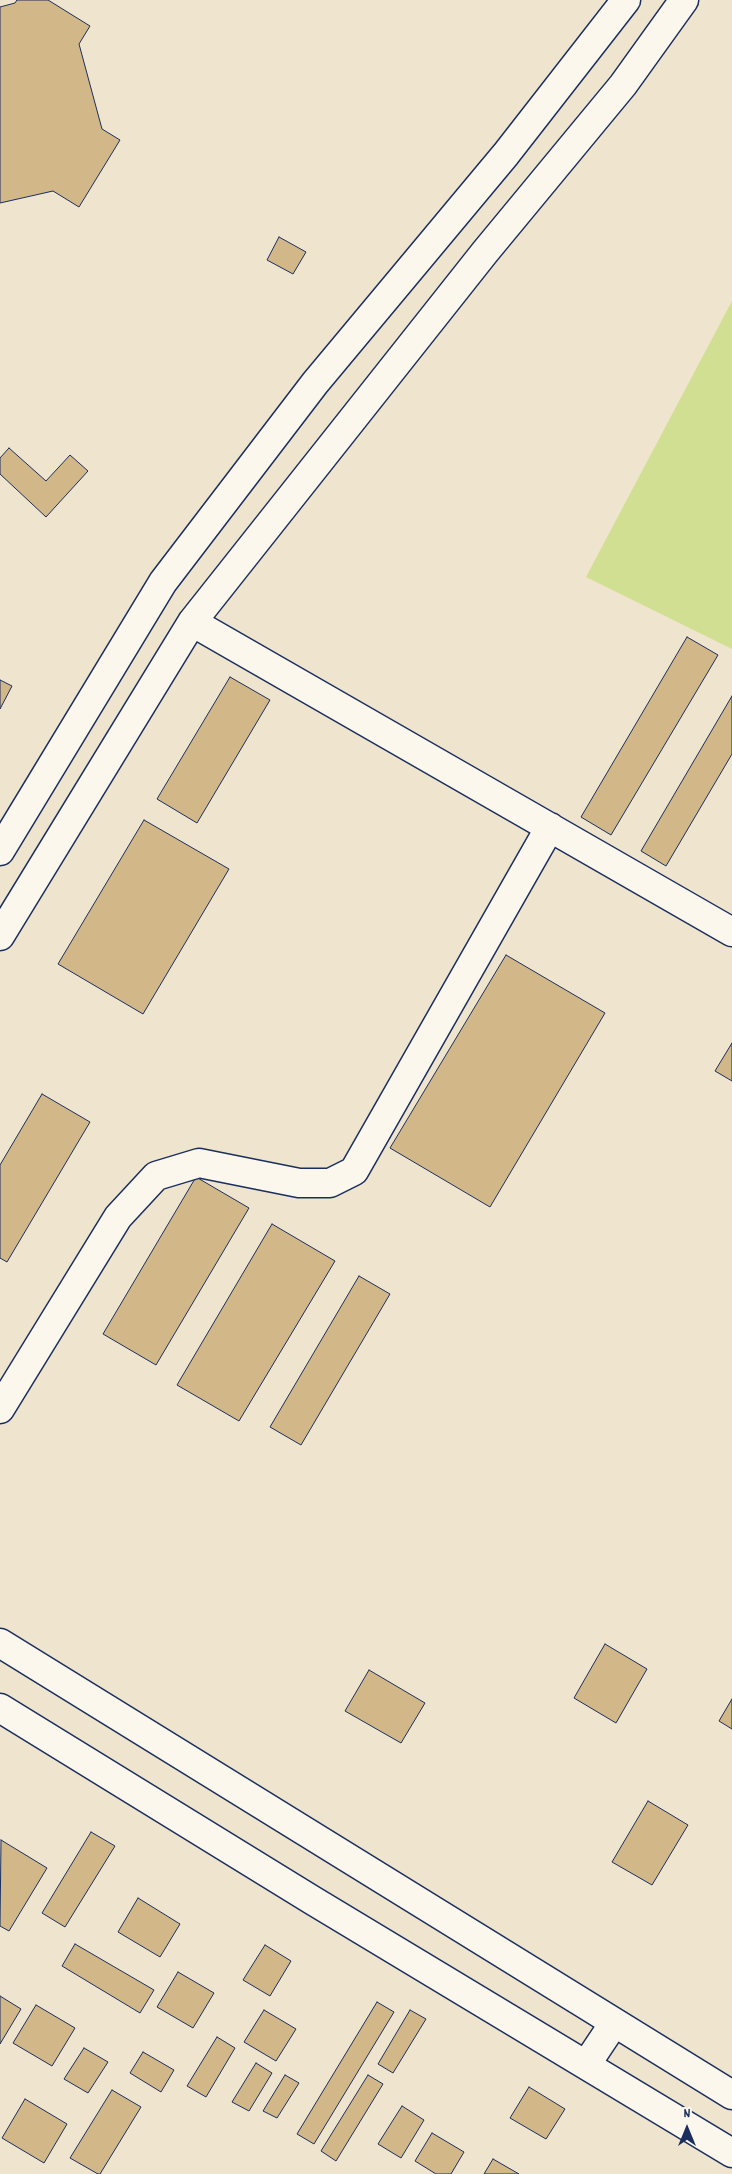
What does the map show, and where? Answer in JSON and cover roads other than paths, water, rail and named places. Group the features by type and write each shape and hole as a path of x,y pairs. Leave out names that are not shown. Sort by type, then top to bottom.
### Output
{"street":[{"path":"0,851 163,582 315,383 506,154 626,0"},
{"path":"0,936 192,622 485,252 623,85 684,0"},
{"path":"192,622 732,932"},
{"path":"0,1408 118,1217 156,1176 199,1163 298,1183 330,1183 354,1171 550,827"},
{"path":"0,1643 614,2024 732,2095"},
{"path":"0,1708 312,1900 732,2153"},
{"path":"586,2065 614,2024"}]}
